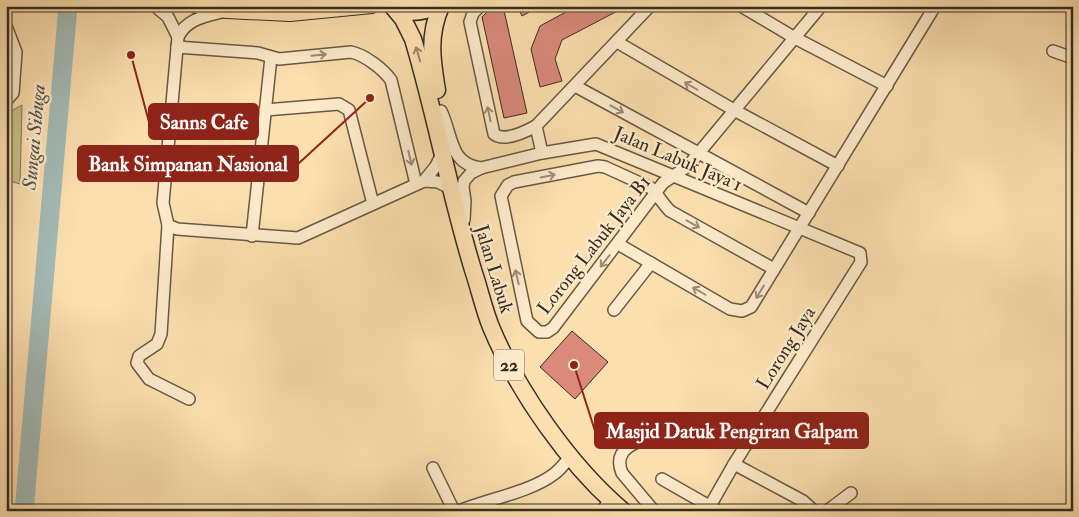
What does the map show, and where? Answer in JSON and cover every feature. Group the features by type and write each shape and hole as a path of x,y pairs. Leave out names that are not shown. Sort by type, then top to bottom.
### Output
{"highway":[{"name":"22","path":"393,7 404,12 415,13 435,6"},
{"name":"Jalan Labuk","path":"441,6 432,32 431,50 441,111 464,220 491,308 506,344 529,388 579,458 615,496 633,511"},
{"name":"Jalan Labuk","path":"393,7 403,18 413,38 452,190 490,326 506,360 522,387 570,457 606,505 622,511"}],"main road":[{"path":"196,6 227,11 290,14 372,6"}],"street":[{"path":"155,6 168,17 178,42"},
{"path":"480,6 473,13 470,22 494,134 500,137 524,132 536,126 650,6"},
{"path":"741,6 795,38 887,86"},
{"name":"Lorong Labuk Jaya B1","path":"656,194 651,188 598,166 514,182 504,190 501,202 527,321 539,332 547,332 553,328 656,194 663,183 688,166 821,6"},
{"path":"618,244 730,309 742,311 751,306 935,6"},
{"path":"189,399 149,378 137,363 139,356 157,344 161,334 168,225 163,203 178,42 182,29 196,19 227,11"},
{"path":"6,101 13,93 16,52 7,31"},
{"path":"178,42 258,53 279,59 351,52 359,55 386,73 394,87 420,182"},
{"path":"616,42 734,110 838,166"},
{"path":"1053,51 1073,58"},
{"path":"252,236 270,57"},
{"path":"575,86 809,213"},
{"path":"265,110 339,104 346,106 350,110 373,204"},
{"path":"441,111 448,126 456,155 466,164 482,168"},
{"path":"536,126 542,153"},
{"name":"Jalan Labuk Jaya 1","path":"482,168 542,153 596,144 676,175 701,189 798,229"},
{"path":"168,225 177,229 298,238 420,182 432,172 443,152"},
{"path":"464,220 464,181 471,173 482,168"},
{"path":"420,182 438,182 452,190"},
{"path":"656,194 670,211 774,269"},
{"name":"Lorong Jaya","path":"734,464 861,262 862,255 858,252 798,229"},
{"path":"614,310 651,263"},
{"path":"654,511 622,473 620,461 625,448 632,443 666,433"},
{"path":"460,511 486,500 528,488 554,474 570,457"},
{"path":"662,479 714,508 734,464 803,502 814,511"},
{"path":"433,468 454,511"},
{"path":"827,511 852,492"}],"shaded area":[{"path":"22,105 20,184 6,180 6,114"}],"building":[{"path":"493,6 503,6 527,113 504,118 482,17"},
{"path":"517,6 541,6 522,16"},
{"path":"577,6 627,6 562,40 555,59 562,81 540,87 531,49 540,26"},
{"path":"572,331 608,362 575,399 540,367"}],"waterway":[{"name":"Sungai Sibuga","path":"24,511 68,6"}],"place":[{"name":"Sanns Cafe","path":"131,55"},
{"name":"Bank Simpanan Nasional","path":"370,98"},
{"name":"Masjid Datuk Pengiran Galpam","path":"574,365"}]}
